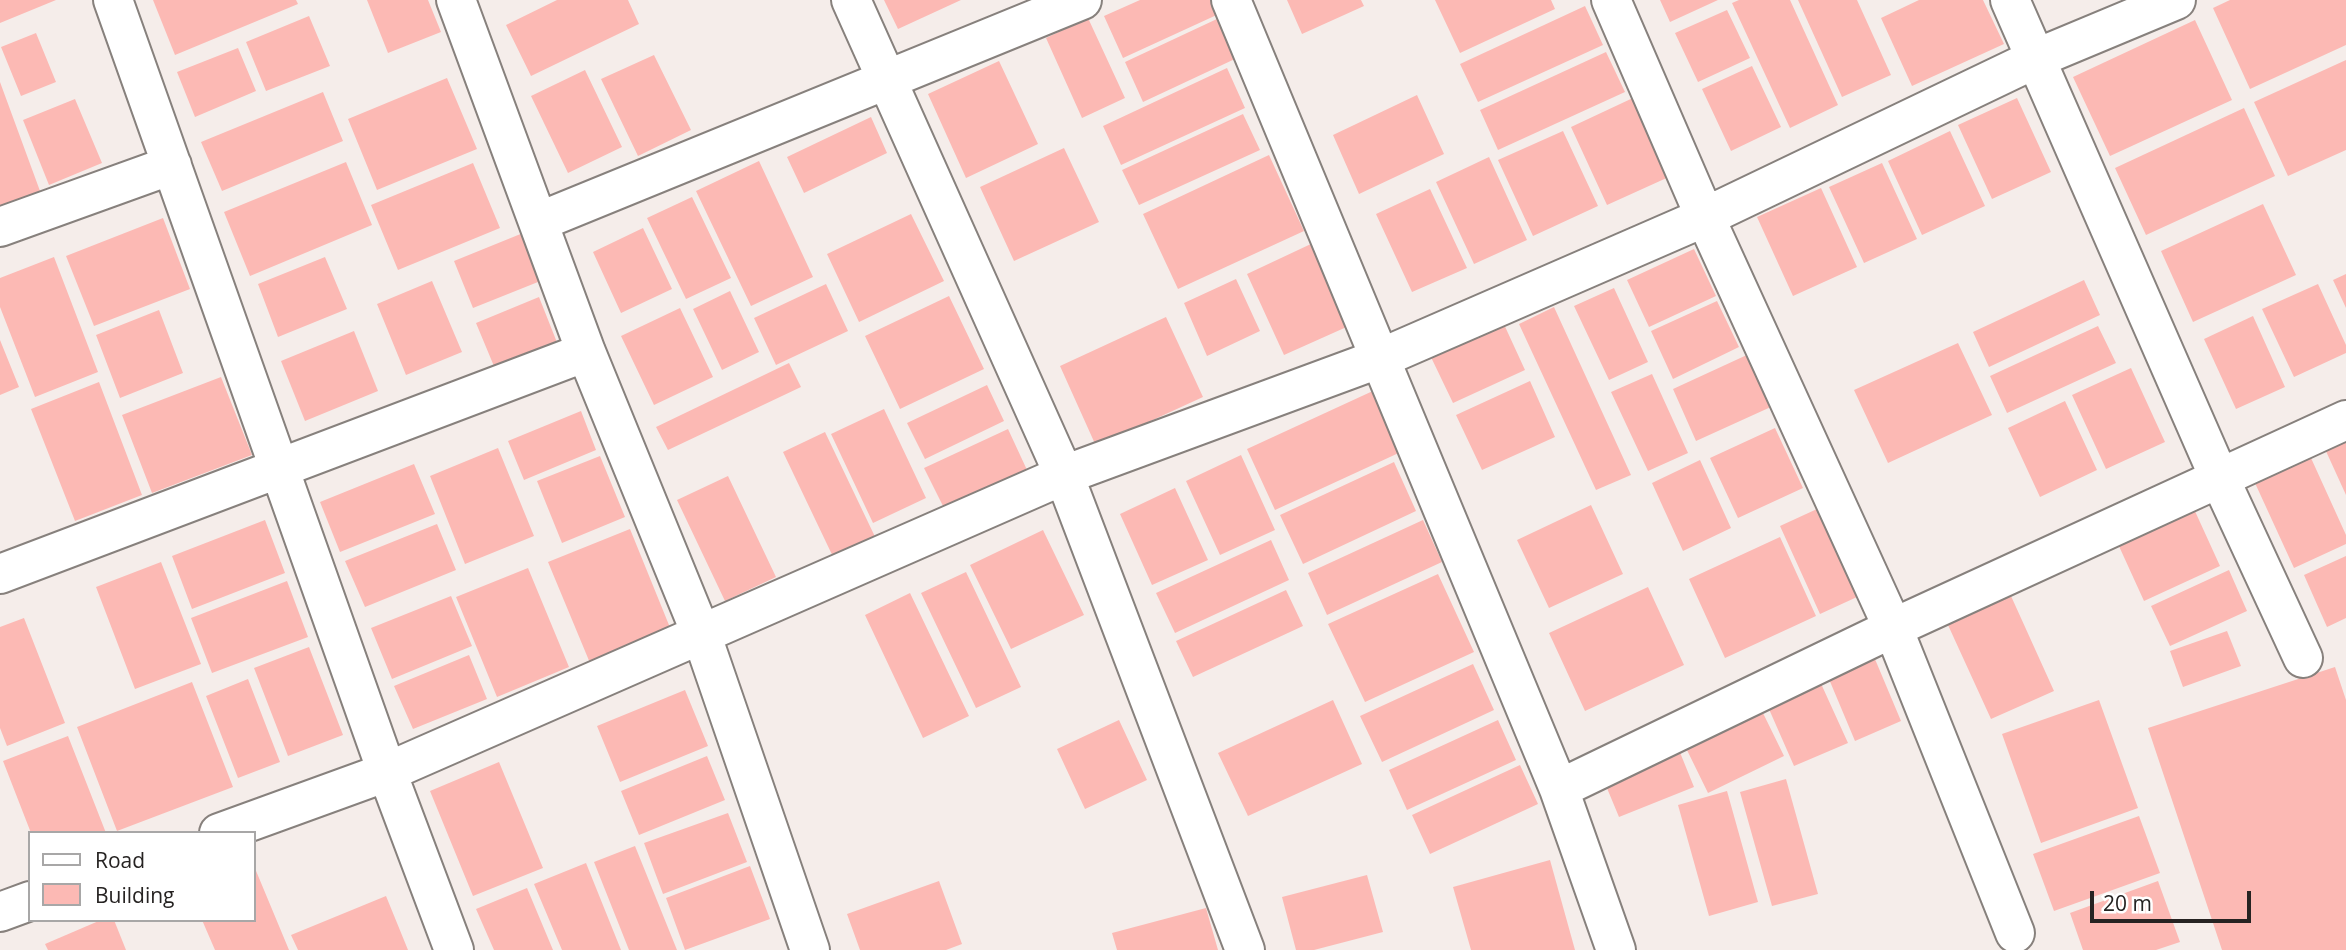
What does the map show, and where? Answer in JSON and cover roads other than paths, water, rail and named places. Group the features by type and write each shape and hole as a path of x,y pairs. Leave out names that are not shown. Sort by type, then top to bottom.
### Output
{"street":[{"path":"113,0 387,772 454,950"},
{"path":"456,0 586,352 702,636 799,947"},
{"path":"851,0 1064,475 1245,950"},
{"path":"538,222 1082,0"},
{"path":"1231,0 1559,789 1616,950"},
{"path":"1611,0 1705,216 1893,628 2015,933"},
{"path":"2010,0 2219,477 2303,658"},
{"path":"225,831 387,772 1064,475 1381,358 1705,216 2037,58 2176,0"},
{"path":"0,227 172,165"},
{"path":"0,573 586,352"},
{"path":"1559,789 1893,628 2346,420"},
{"path":"0,912 28,902"}]}
